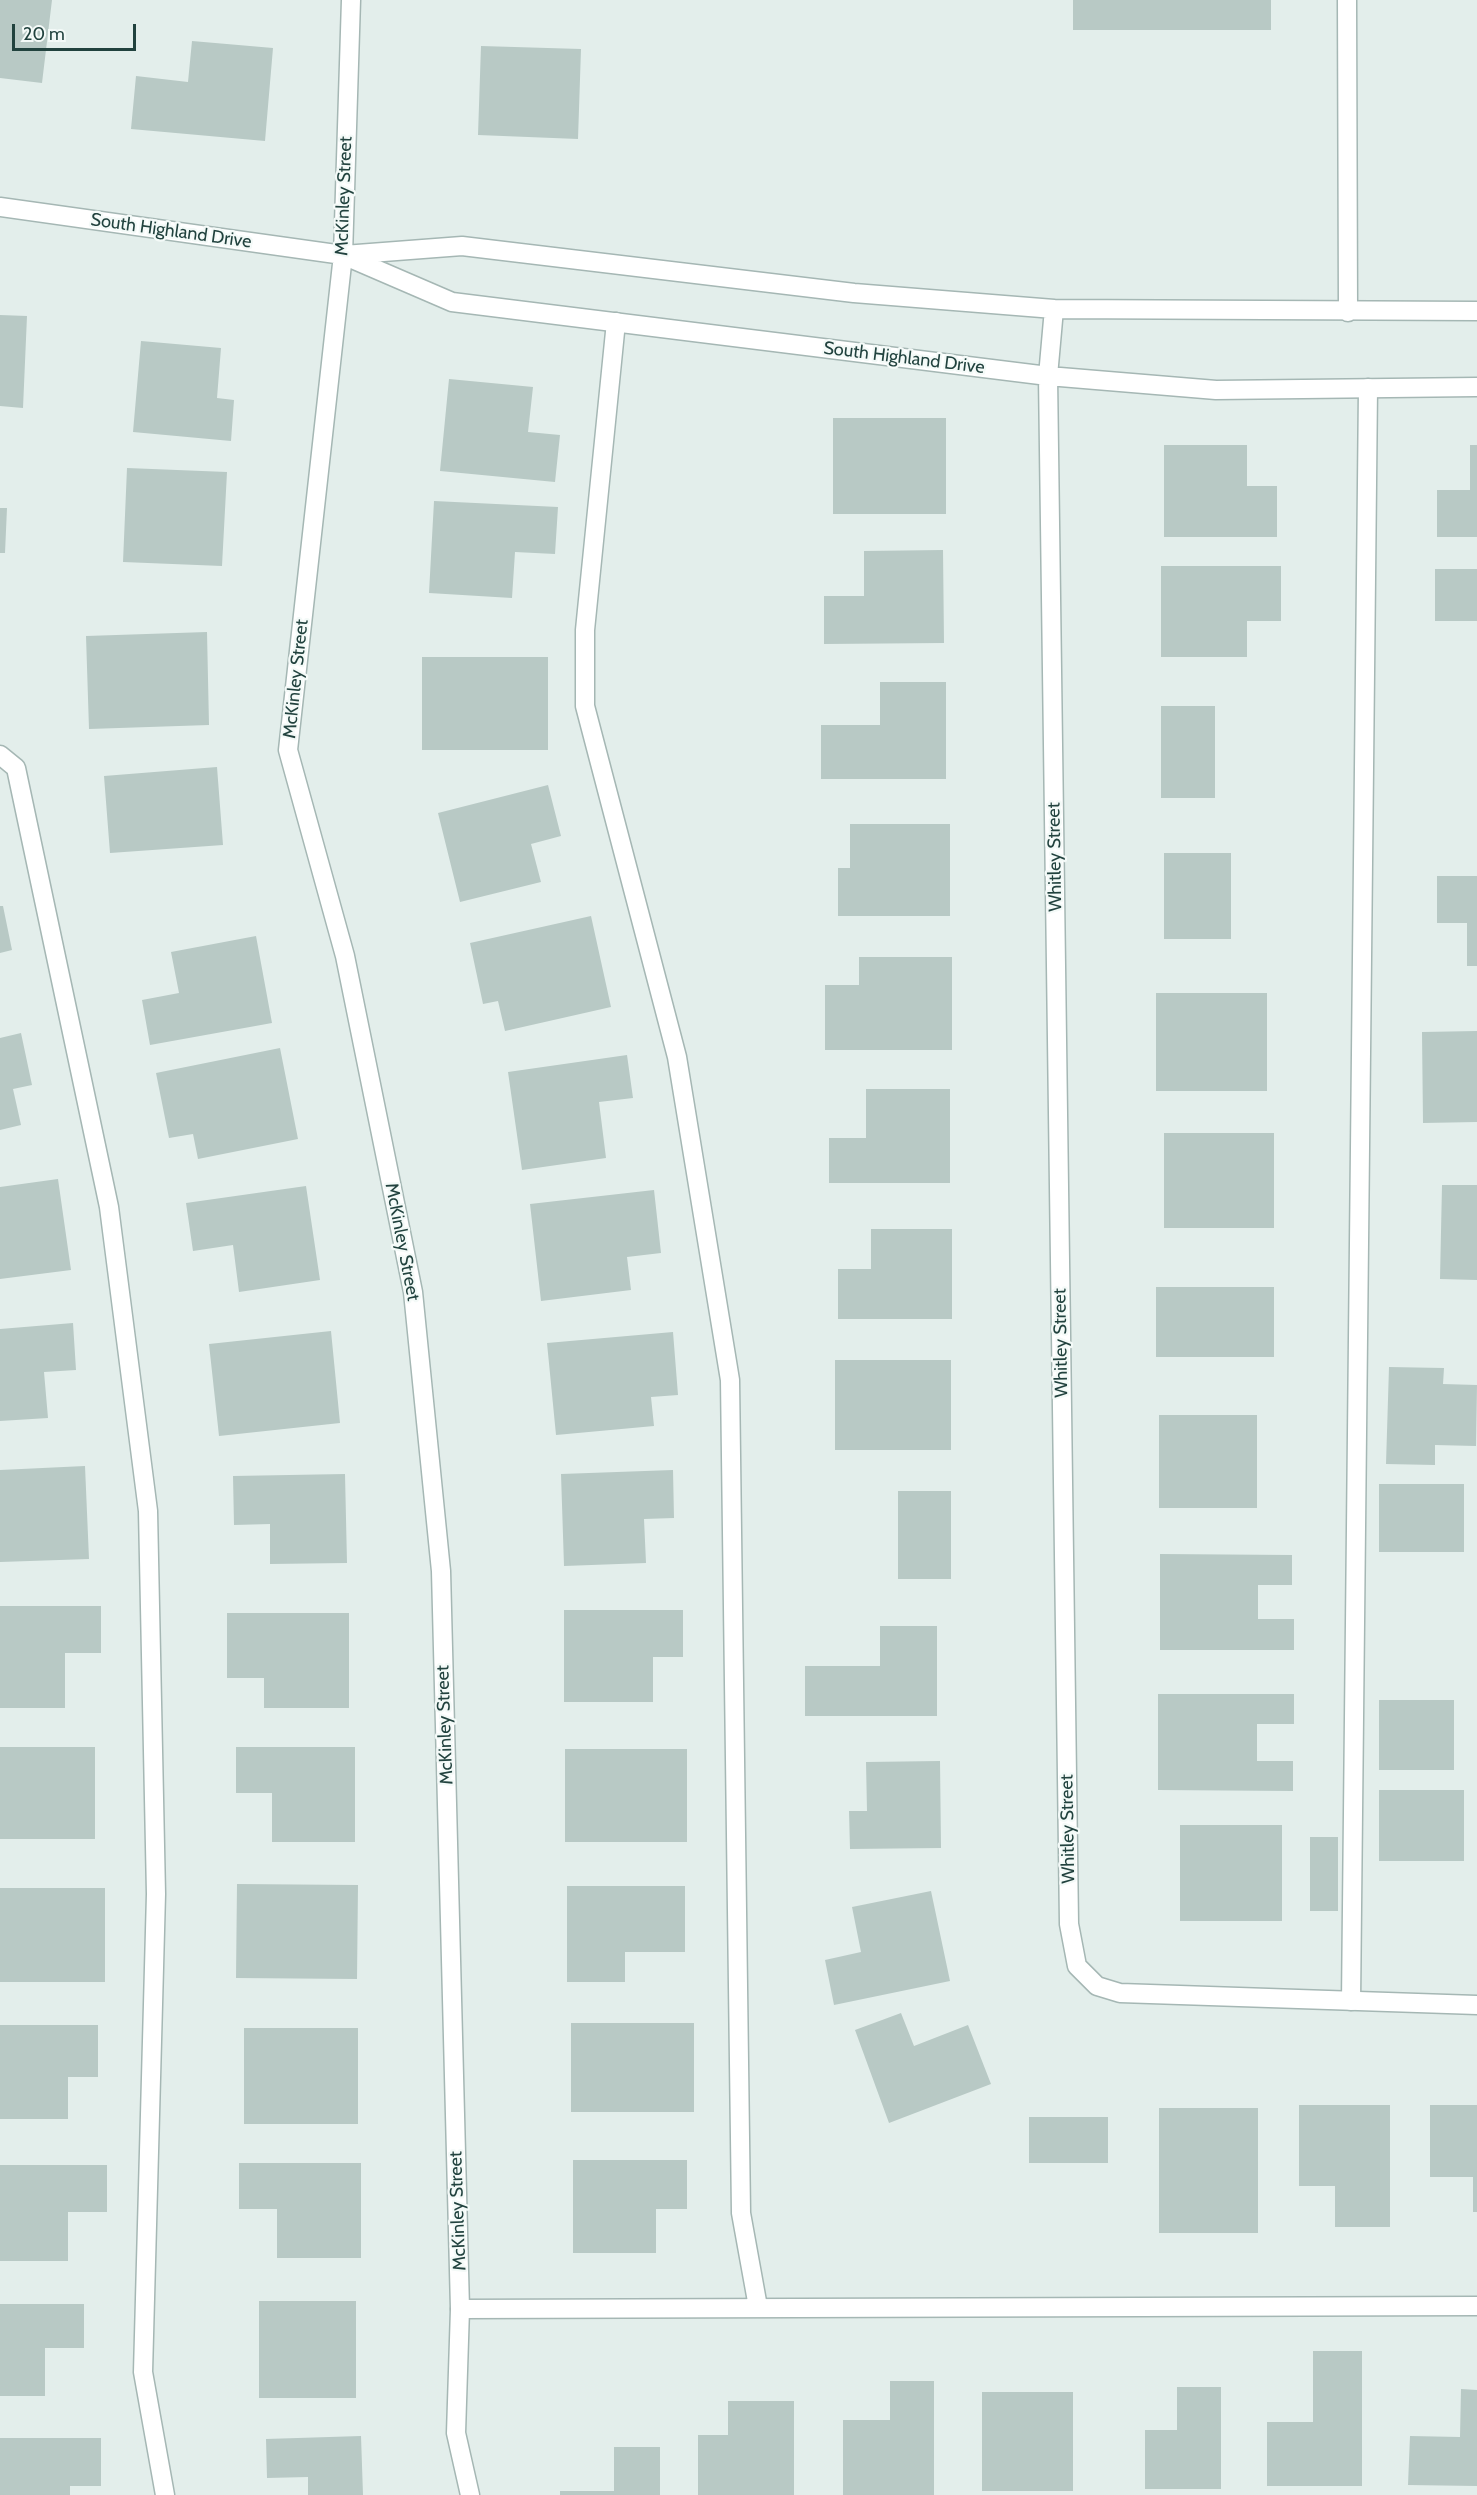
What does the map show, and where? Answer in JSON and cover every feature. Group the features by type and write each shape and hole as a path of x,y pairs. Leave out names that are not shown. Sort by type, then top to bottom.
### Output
{"street":[{"name":"McKinley Street","path":"351,0 343,255 288,750 345,956 413,1292 441,1571 460,2309 456,2433 470,2495"},
{"path":"1347,0 1348,312"},
{"name":"South Highland Drive","path":"0,207 343,255 462,246 854,293 1054,309 1348,312 1477,310"},
{"name":"South Highland Drive","path":"343,255 452,302 1048,376 1216,390 1477,387"},
{"name":"Whitley Street","path":"1054,309 1048,376 1069,1924 1077,1966 1097,1986 1120,1994 1477,2005"},
{"path":"616,322 585,630 585,706 677,1057 730,1380 741,2213 758,2307"},
{"path":"1351,2001 1368,388"},
{"path":"0,755 16,768 109,1207 148,1511 156,1894 143,2372 165,2495"},
{"path":"460,2309 1477,2306"}],"building":[{"path":"0,0 52,0 42,83 0,78"},
{"path":"1073,0 1271,0 1271,30 1073,30"},
{"path":"192,41 273,48 265,141 131,129 136,76 188,82"},
{"path":"481,46 581,49 578,139 478,135"},
{"path":"0,315 27,316 23,408 0,406"},
{"path":"141,341 221,348 217,398 234,400 231,441 133,432"},
{"path":"449,379 533,387 528,432 560,435 555,482 440,471"},
{"path":"833,418 946,418 946,514 833,514"},
{"path":"1164,445 1247,445 1247,486 1277,486 1277,537 1164,537"},
{"path":"1470,445 1477,445 1477,537 1437,537 1437,490 1470,490"},
{"path":"127,468 227,472 222,566 123,562"},
{"path":"434,501 558,507 555,554 515,552 512,598 429,593"},
{"path":"0,508 7,508 5,553 0,553"},
{"path":"943,550 944,643 824,644 824,596 864,596 864,551"},
{"path":"1161,566 1281,566 1281,621 1247,621 1247,657 1161,657"},
{"path":"1435,569 1477,569 1477,621 1435,621"},
{"path":"207,632 209,725 89,729 86,636"},
{"path":"422,657 548,657 548,750 422,750"},
{"path":"880,682 946,682 946,779 821,779 821,725 880,725"},
{"path":"1161,706 1215,706 1215,798 1161,798"},
{"path":"217,767 223,845 110,853 104,776"},
{"path":"548,785 561,836 531,844 541,882 460,902 438,813"},
{"path":"850,824 950,824 950,916 838,916 838,868 850,868"},
{"path":"1164,853 1231,853 1231,939 1164,939"},
{"path":"1437,876 1477,876 1477,966 1467,966 1467,923 1437,923"},
{"path":"0,906 3,906 12,950 0,953"},
{"path":"591,916 611,1007 505,1031 498,1001 483,1004 470,943"},
{"path":"256,936 272,1023 150,1045 142,1000 179,993 171,952"},
{"path":"859,957 952,957 952,1050 825,1050 825,985 859,985"},
{"path":"1156,993 1267,993 1267,1091 1156,1091"},
{"path":"1477,1031 1477,1122 1423,1123 1422,1032"},
{"path":"21,1033 32,1085 13,1089 21,1125 0,1130 0,1038"},
{"path":"280,1048 298,1139 198,1159 193,1134 169,1138 156,1073"},
{"path":"627,1055 633,1098 599,1102 606,1158 522,1170 508,1072"},
{"path":"866,1089 950,1089 950,1183 829,1183 829,1138 866,1138"},
{"path":"1164,1133 1274,1133 1274,1228 1164,1228"},
{"path":"58,1179 71,1270 0,1279 0,1187"},
{"path":"1442,1185 1477,1185 1477,1280 1440,1279"},
{"path":"306,1186 320,1280 239,1292 233,1245 193,1251 186,1203"},
{"path":"654,1190 661,1253 627,1257 631,1290 541,1301 530,1204"},
{"path":"871,1229 952,1229 952,1319 838,1319 838,1269 871,1269"},
{"path":"1156,1287 1274,1287 1274,1357 1156,1357"},
{"path":"73,1323 76,1370 44,1372 48,1418 0,1421 0,1329"},
{"path":"331,1331 340,1423 219,1436 209,1344"},
{"path":"673,1332 678,1395 651,1397 654,1426 556,1435 547,1343"},
{"path":"835,1360 951,1360 951,1450 835,1450"},
{"path":"1389,1367 1444,1368 1443,1384 1477,1385 1476,1446 1435,1445 1435,1465 1386,1464"},
{"path":"1159,1415 1257,1415 1257,1508 1159,1508"},
{"path":"85,1466 89,1559 0,1562 0,1470"},
{"path":"673,1470 674,1518 644,1519 646,1563 564,1566 561,1474"},
{"path":"345,1474 347,1563 270,1564 270,1524 234,1525 233,1476"},
{"path":"1379,1484 1464,1484 1464,1552 1379,1552"},
{"path":"898,1491 951,1491 951,1579 898,1579"},
{"path":"1160,1554 1292,1555 1292,1585 1258,1585 1258,1619 1294,1619 1294,1650 1160,1650"},
{"path":"0,1606 101,1606 101,1653 65,1653 65,1708 0,1708"},
{"path":"564,1610 683,1610 683,1657 653,1657 653,1702 564,1702"},
{"path":"227,1613 349,1613 349,1708 264,1708 264,1678 227,1678"},
{"path":"880,1626 937,1626 937,1716 805,1716 805,1666 880,1666"},
{"path":"1158,1694 1294,1694 1294,1724 1257,1724 1257,1761 1293,1761 1293,1791 1158,1790"},
{"path":"1379,1700 1454,1700 1454,1770 1379,1770"},
{"path":"0,1747 95,1747 95,1839 0,1839"},
{"path":"236,1747 355,1747 355,1842 272,1842 272,1793 236,1793"},
{"path":"565,1749 687,1749 687,1842 565,1842"},
{"path":"940,1761 941,1848 850,1849 849,1811 867,1811 866,1762"},
{"path":"1379,1790 1464,1790 1464,1861 1379,1861"},
{"path":"1180,1825 1282,1825 1282,1921 1180,1921"},
{"path":"1310,1837 1338,1837 1338,1911 1310,1911"},
{"path":"237,1884 358,1885 357,1979 236,1978"},
{"path":"567,1886 685,1886 685,1952 625,1952 625,1982 567,1982"},
{"path":"0,1888 105,1888 105,1982 0,1982"},
{"path":"931,1891 950,1981 834,2005 825,1960 861,1952 852,1907"},
{"path":"901,2013 914,2046 968,2025 991,2084 889,2123 855,2030"},
{"path":"571,2023 694,2023 694,2112 571,2112"},
{"path":"0,2025 98,2025 98,2077 68,2077 68,2119 0,2119"},
{"path":"244,2028 358,2028 358,2124 244,2124"},
{"path":"1299,2105 1390,2105 1390,2227 1335,2227 1335,2186 1299,2186"},
{"path":"1430,2105 1477,2105 1477,2212 1473,2212 1473,2177 1430,2177"},
{"path":"1159,2108 1258,2108 1258,2233 1159,2233"},
{"path":"1029,2117 1108,2117 1108,2163 1029,2163"},
{"path":"573,2160 687,2160 687,2209 656,2209 656,2253 573,2253"},
{"path":"239,2163 361,2163 361,2258 277,2258 277,2209 239,2209"},
{"path":"0,2165 107,2165 107,2212 68,2212 68,2261 0,2261"},
{"path":"259,2301 356,2301 356,2398 259,2398"},
{"path":"0,2304 84,2304 84,2348 45,2348 45,2396 0,2396"},
{"path":"1313,2351 1362,2351 1362,2486 1267,2486 1267,2422 1313,2422"},
{"path":"890,2381 934,2381 934,2495 843,2495 843,2420 890,2420"},
{"path":"1177,2387 1221,2387 1221,2489 1145,2489 1145,2430 1177,2430"},
{"path":"1461,2389 1477,2390 1477,2486 1408,2485 1410,2436 1460,2437"},
{"path":"982,2392 1073,2392 1073,2491 982,2491"},
{"path":"728,2401 794,2401 794,2495 698,2495 698,2435 728,2435"},
{"path":"361,2436 363,2495 308,2495 308,2477 267,2478 266,2439"},
{"path":"0,2438 101,2438 101,2486 70,2486 70,2495 0,2495"},
{"path":"614,2447 660,2447 660,2495 560,2495 560,2491 614,2491"}]}
